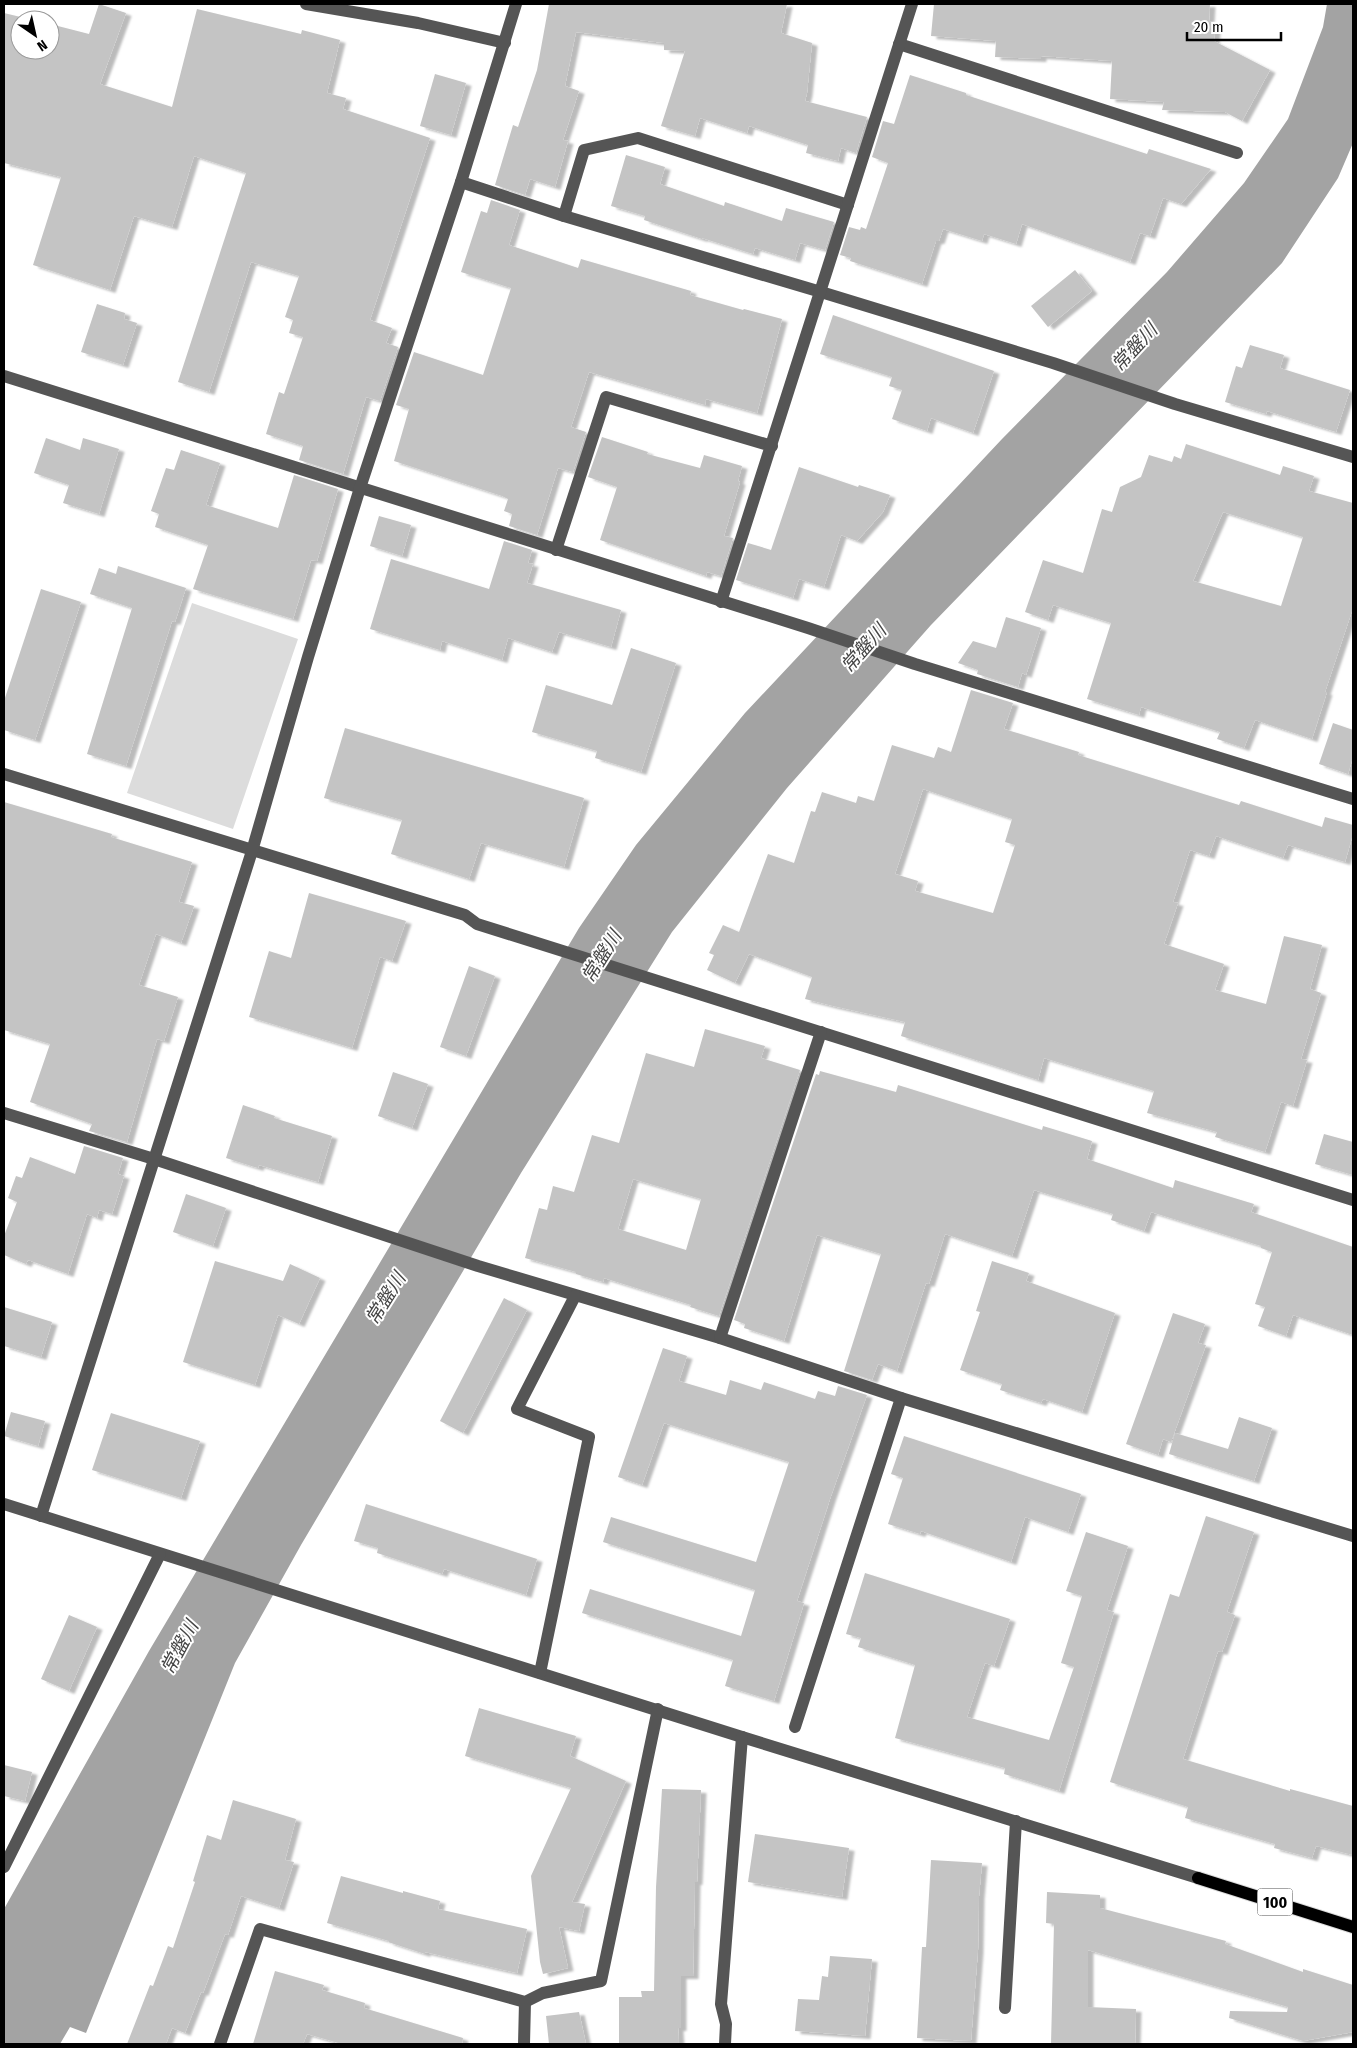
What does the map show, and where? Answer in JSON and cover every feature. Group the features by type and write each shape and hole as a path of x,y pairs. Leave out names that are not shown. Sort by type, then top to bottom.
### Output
{"main road":[{"name":"100","path":"1198,1878 1353,1927"}],"street":[{"path":"306,4 418,23 505,43"},
{"path":"41,1516 252,851 308,656 360,488 461,182 516,4"},
{"path":"721,602 912,4"},
{"path":"899,44 1237,153"},
{"path":"564,216 584,150 638,138 848,205"},
{"path":"461,182 564,216 821,292 1053,363 1163,400 1353,457"},
{"path":"4,376 808,628 915,664 1353,799"},
{"path":"556,550 606,397 772,446"},
{"path":"4,774 465,915 477,924 1353,1200"},
{"path":"720,1338 821,1032"},
{"path":"4,1113 154,1159 478,1266 720,1338 901,1398 1353,1536"},
{"path":"540,1673 589,1437 517,1409 575,1296"},
{"path":"795,1727 901,1398"},
{"path":"4,1504 742,1737 1198,1878"},
{"path":"4,1867 160,1554"},
{"path":"220,2044 260,1929 525,2002 543,1993 600,1981 658,1709"},
{"path":"725,2044 726,2024 721,2004 742,1737"},
{"path":"1005,2008 1016,1821"},
{"path":"524,2044 525,2002"}],"shaded area":[{"path":"192,603 298,639 233,829 127,793"}],"water":[{"name":"常盤川","path":"1327,4 1353,4 1353,143 1338,178 1282,263 931,625 787,788 672,932 521,1173 301,1545 235,1663 86,2033 70,2027 60,2044 4,2044 4,1909 149,1651 579,928 636,845 745,713 1002,439 1167,272 1244,183 1288,119 1323,27"}],"building":[{"path":"99,4 126,13 100,84 172,107 197,9 301,34 302,30 340,40 327,93 346,98 343,109 430,138 370,320 392,328 386,343 398,347 380,401 366,397 343,474 299,460 303,446 266,434 279,392 284,394 303,337 289,333 293,320 285,317 299,276 251,262 209,392 178,382 246,173 194,156 172,227 134,216 110,290 33,265 61,177 4,163 4,13 10,14 10,60 60,60 60,27 89,34"},
{"path":"549,4 787,4 781,33 812,43 805,101 867,117 856,153 841,148 838,161 806,153 808,145 749,126 747,133 700,118 695,136 661,126 685,51 664,50 664,43 576,32 565,86 579,91 563,140 568,141 555,187 530,179 525,195 495,185 513,125 518,127 537,70"},
{"path":"934,4 1210,4 1209,21 1216,22 1214,41 1270,70 1242,121 1225,112 1162,110 1164,102 1110,99 1112,61 1041,56 1041,59 995,57 996,41 931,36"},
{"path":"435,74 466,83 451,135 420,126"},
{"path":"910,75 1147,154 1149,149 1211,169 1181,204 1163,198 1150,236 1140,233 1130,262 1022,224 1016,244 984,234 982,241 943,229 939,241 936,241 922,284 850,261 851,258 840,255 849,227 860,230 861,227 866,229 888,163 872,157 883,121 894,124"},
{"path":"626,155 665,167 660,184 724,206 725,202 782,221 786,208 834,222 825,250 800,243 795,260 755,248 753,254 644,220 645,216 611,206"},
{"path":"491,200 520,210 509,245 578,268 581,259 691,291 690,295 782,319 757,413 706,399 705,405 589,372 571,427 586,432 573,472 558,468 537,535 509,526 512,514 504,511 508,499 394,461 409,409 396,405 414,352 483,375 511,288 461,272 481,211 487,213"},
{"path":"1075,270 1092,291 1048,327 1031,306"},
{"path":"97,304 125,313 124,319 137,323 123,365 81,352"},
{"path":"833,315 994,371 973,433 931,418 927,431 892,419 902,390 889,386 892,377 820,354"},
{"path":"1250,345 1284,355 1280,368 1350,390 1336,432 1267,411 1266,414 1225,402 1236,366 1242,368"},
{"path":"602,437 648,452 647,454 700,468 704,455 742,466 738,481 740,482 724,536 733,538 721,576 707,572 706,576 600,540 617,487 588,477"},
{"path":"46,438 80,450 83,438 119,449 99,514 63,503 69,485 34,473"},
{"path":"1186,444 1280,475 1283,466 1314,476 1309,491 1353,503 1353,608 1325,692 1327,692 1312,739 1255,720 1244,748 1217,739 1220,732 1141,707 1139,715 1087,699 1111,623 1053,605 1048,620 1025,612 1043,560 1083,573 1102,509 1112,512 1120,487 1141,477 1149,455 1172,462 1174,456 1181,459","holes":["1223,512 1303,537 1281,606 1193,581"]},
{"path":"181,450 220,463 206,505 278,528 294,475 338,489 317,561 311,560 293,619 193,589 208,545 155,527 159,514 151,511 166,468 174,470"},
{"path":"799,467 858,487 859,485 890,495 883,512 857,541 841,535 824,587 799,579 793,598 736,580 748,543 771,550"},
{"path":"379,516 411,525 402,556 370,546"},
{"path":"504,541 532,550 528,563 533,564 527,583 621,610 611,647 559,632 552,652 508,638 502,660 442,641 440,650 370,629 391,559 489,589"},
{"path":"118,566 186,588 175,622 172,621 126,766 87,754 132,608 90,594 99,568 116,574"},
{"path":"41,589 81,602 35,740 4,730 4,701"},
{"path":"1006,617 1041,628 1026,675 1022,673 1018,687 977,674 978,670 958,663 973,641 996,648"},
{"path":"631,648 676,663 641,772 595,758 597,751 532,732 546,685 612,705"},
{"path":"971,690 1013,703 1004,729 1079,752 1078,755 1239,805 1241,801 1322,827 1325,817 1353,825 1353,834 1345,862 1288,845 1283,858 1216,836 1209,856 1190,850 1173,902 1178,903 1164,944 1224,964 1215,990 1266,1004 1284,936 1322,945 1310,989 1321,993 1301,1059 1307,1060 1293,1106 1281,1102 1265,1152 1215,1137 1217,1132 1147,1113 1154,1091 1044,1058 1038,1080 901,1036 905,1022 805,999 812,977 749,954 735,983 707,970 714,955 709,953 723,925 739,932 768,854 794,863 811,811 815,812 822,792 856,803 858,796 874,801 892,745 934,758 938,747 951,752","holes":["923,789 1012,819 1005,842 1015,845 993,913 915,891 918,881 895,874"]},
{"path":"1333,723 1353,730 1353,757 1348,774 1319,764"},
{"path":"345,728 584,798 564,867 481,843 469,879 391,854 402,820 324,798"},
{"path":"4,802 112,834 111,837 192,862 179,902 194,906 181,943 156,934 139,985 178,997 164,1041 157,1039 127,1142 89,1131 92,1124 30,1102 50,1044 4,1030"},
{"path":"309,893 406,921 392,961 380,957 352,1048 249,1017 269,951 291,958"},
{"path":"469,966 495,976 466,1056 440,1047"},
{"path":"705,1029 765,1046 761,1058 800,1070 719,1316 690,1307 691,1305 604,1278 603,1282 576,1274 576,1272 525,1258 539,1208 547,1210 553,1186 574,1192 592,1135 619,1143 646,1053 694,1067","holes":["633,1179 701,1199 686,1250 618,1229"]},
{"path":"820,1071 896,1092 898,1085 1042,1130 1043,1126 1092,1141 1087,1159 1173,1188 1175,1180 1254,1204 1251,1212 1353,1247 1353,1335 1293,1315 1286,1336 1258,1326 1265,1307 1255,1304 1272,1252 1261,1248 1261,1246 1151,1212 1144,1231 1111,1220 1113,1214 1034,1190 1012,1256 945,1234 929,1284 926,1283 897,1371 878,1364 872,1380 844,1371 881,1254 817,1235 784,1341 744,1328 745,1324 734,1320 816,1074 819,1075"},
{"path":"393,1072 428,1084 412,1128 378,1116"},
{"path":"243,1105 275,1116 274,1118 332,1136 318,1182 259,1165 258,1168 226,1158"},
{"path":"1324,1134 1353,1142 1353,1175 1315,1164"},
{"path":"84,1146 123,1158 118,1174 124,1176 112,1214 99,1210 97,1218 87,1214 68,1274 28,1260 26,1264 4,1255 4,1236 17,1202 8,1198 16,1176 22,1178 30,1157 75,1174"},
{"path":"186,1194 226,1208 213,1246 173,1232"},
{"path":"215,1261 283,1281 290,1264 320,1278 299,1324 278,1315 255,1385 183,1362"},
{"path":"992,1261 1029,1273 1026,1281 1115,1313 1082,1412 1043,1399 1041,1403 1000,1390 1002,1384 960,1370 980,1312 976,1311"},
{"path":"504,1298 527,1310 463,1433 440,1421"},
{"path":"4,1307 52,1322 41,1357 4,1346"},
{"path":"1173,1313 1205,1324 1198,1343 1206,1345 1171,1442 1163,1439 1158,1455 1126,1444"},
{"path":"663,1348 687,1356 679,1381 726,1395 730,1380 761,1390 764,1382 815,1399 818,1391 835,1396 838,1386 867,1395 831,1496 797,1601 804,1603 774,1701 725,1686 733,1660 582,1613 590,1589 741,1636 755,1590 603,1542 611,1517 756,1562 789,1462 664,1423 642,1485 618,1477"},
{"path":"11,1412 45,1421 38,1446 4,1436"},
{"path":"111,1413 200,1441 181,1498 92,1470"},
{"path":"1239,1417 1272,1428 1254,1481 1169,1454 1175,1433 1228,1449"},
{"path":"904,1436 1081,1494 1068,1532 1025,1517 1011,1562 921,1531 920,1534 888,1524 903,1478 891,1474"},
{"path":"366,1504 537,1559 526,1595 444,1569 442,1574 377,1553 378,1548 354,1541"},
{"path":"1206,1516 1254,1532 1227,1612 1235,1615 1222,1652 1218,1651 1183,1759 1290,1791 1290,1789 1353,1806 1353,1855 1316,1846 1312,1858 1274,1848 1275,1844 1185,1818 1188,1807 1110,1782 1170,1594 1179,1597"},
{"path":"1086,1532 1128,1546 1107,1610 1114,1612 1059,1791 1004,1774 1005,1768 895,1738 915,1665 858,1647 861,1638 846,1634 865,1573 1010,1619 994,1666 985,1663 967,1717 1049,1740 1074,1667 1061,1663 1082,1596 1066,1591"},
{"path":"69,1615 97,1627 69,1691 41,1679"},
{"path":"479,1708 576,1736 570,1756 626,1781 572,1902 585,1904 579,1931 559,1927 568,1968 543,1974 540,1962 531,1876 571,1788 465,1756"},
{"path":"4,1765 32,1772 25,1801 4,1796"},
{"path":"662,1789 701,1790 697,1882 695,1882 693,1976 681,1976 681,2028 678,2028 679,2044 619,2044 619,1997 642,1997 641,1991 654,1991 656,1887"},
{"path":"233,1800 296,1819 285,1860 294,1862 279,1908 241,1896 228,1935 225,1934 203,1993 201,1992 185,2033 172,2028 166,2044 127,2044 150,1985 153,1986 168,1946 173,1948 195,1882 193,1881 207,1835 221,1840"},
{"path":"755,1834 849,1848 842,1897 748,1882"},
{"path":"931,1860 982,1863 971,2041 917,2038 922,1947 926,1947"},
{"path":"341,1876 440,1901 438,1909 527,1929 517,1973 425,1952 425,1954 389,1941 327,1923"},
{"path":"1047,1892 1100,1895 1100,1908 1226,1941 1225,1944 1303,1972 1303,1969 1353,1985 1353,2032 1303,2041 1229,2018 1230,2011 1287,2012 1288,2007 1088,1950 1088,2007 1136,2009 1135,2044 1051,2044 1054,1924 1046,1923"},
{"path":"830,1956 872,1959 865,2036 795,2031 798,1999 819,2000 822,1976 828,1977"},
{"path":"275,1971 324,1985 322,1990 365,2003 364,2008 463,2038 462,2044 342,2044 307,2034 303,2044 253,2044"},
{"path":"579,2012 586,2044 549,2044 546,2016"}]}
